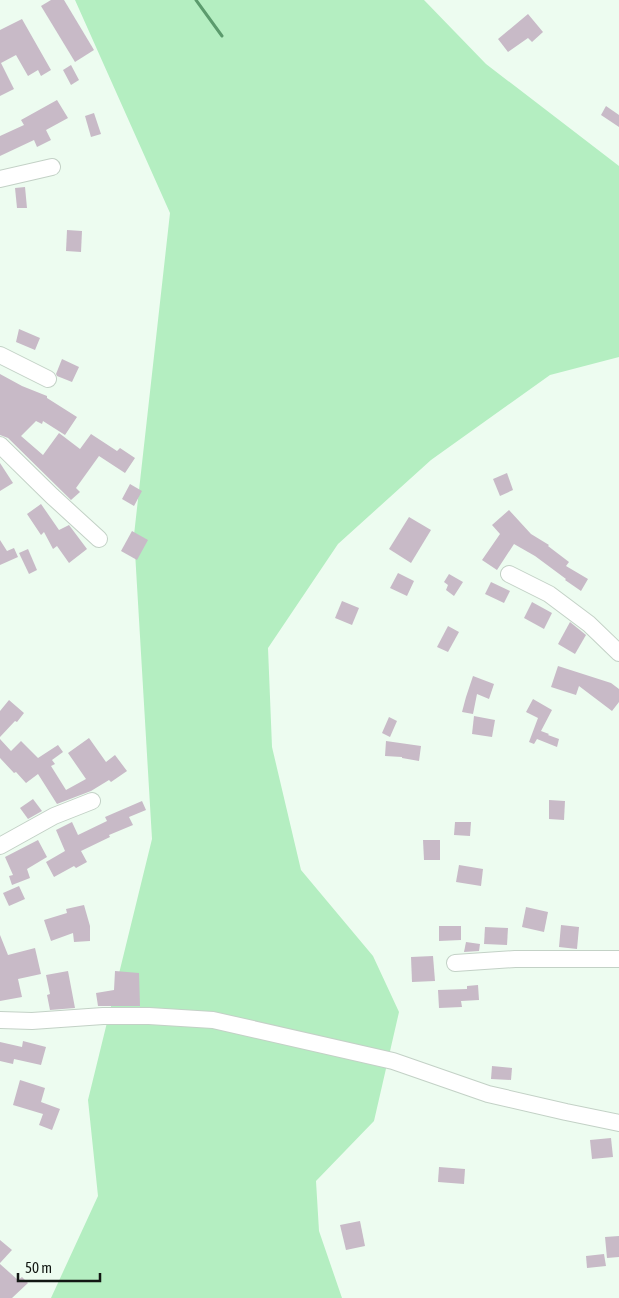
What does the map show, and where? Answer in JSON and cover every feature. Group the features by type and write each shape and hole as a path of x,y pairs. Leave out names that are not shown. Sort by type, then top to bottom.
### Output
{"street":[{"path":"0,179 52,167"},
{"path":"0,355 48,379"},
{"path":"0,445 99,539"},
{"path":"509,574 548,594 589,624 619,653"},
{"path":"0,846 54,816 92,801"},
{"path":"454,963 515,959 619,959"},
{"path":"0,1020 32,1022 103,1016 149,1016 213,1020 393,1061 488,1094 619,1123"}],"green space":[{"path":"75,0 424,0 486,64 619,166 619,357 550,375 431,460 338,544 268,648 272,747 301,870 373,956 399,1012 374,1121 316,1181 319,1231 342,1298 51,1298 98,1196 88,1100 152,839 134,535 170,213"}],"building":[{"path":"51,0 64,0 94,50 75,62 41,6"},
{"path":"528,14 543,32 532,42 528,38 508,52 498,39"},
{"path":"22,19 51,70 41,76 38,70 28,76 16,55 1,63 14,89 0,96 0,30"},
{"path":"71,65 79,80 71,85 63,70"},
{"path":"57,100 68,118 46,130 51,140 37,147 34,140 0,156 0,136 24,125 21,120"},
{"path":"606,106 619,115 619,127 601,115"},
{"path":"94,113 101,134 91,137 85,116"},
{"path":"25,187 27,208 17,208 15,188"},
{"path":"67,230 82,231 81,252 66,251"},
{"path":"19,329 40,338 35,350 16,342"},
{"path":"62,359 79,367 72,382 56,374"},
{"path":"0,374 22,386 47,396 47,398 77,417 65,435 43,421 42,424 36,421 21,436 43,455 59,433 80,449 91,434 117,451 120,448 135,458 125,473 99,456 76,488 80,492 71,500 8,438 0,435"},
{"path":"0,463 13,483 0,491"},
{"path":"507,473 513,490 500,496 493,479"},
{"path":"130,484 142,491 134,506 122,499"},
{"path":"41,504 59,530 69,525 87,549 69,563 57,546 53,549 44,532 41,535 27,514"},
{"path":"509,510 531,534 549,545 569,562 566,566 588,579 581,591 535,556 514,544 497,570 482,560 500,534 492,525"},
{"path":"409,517 431,530 411,563 389,549"},
{"path":"132,531 148,540 137,560 121,551"},
{"path":"0,540 7,551 14,548 18,557 0,565"},
{"path":"28,549 37,570 29,574 19,553"},
{"path":"398,573 414,581 407,596 390,588"},
{"path":"449,574 463,582 454,596 446,590 448,585 444,582"},
{"path":"491,582 510,591 504,603 485,594"},
{"path":"342,601 359,608 352,625 335,618"},
{"path":"532,602 552,613 544,629 524,618"},
{"path":"570,622 586,635 575,654 558,644"},
{"path":"448,626 459,632 448,652 437,647"},
{"path":"558,666 611,683 619,689 619,702 612,711 579,686 576,695 551,687"},
{"path":"473,676 494,684 489,699 477,694 473,714 462,712"},
{"path":"533,699 552,710 541,731 559,739 557,747 537,739 534,744 529,742 538,718 526,712"},
{"path":"9,700 24,713 0,737 0,711"},
{"path":"474,716 495,720 492,737 472,734"},
{"path":"389,717 397,721 390,737 382,733"},
{"path":"89,738 106,762 115,755 127,771 111,782 109,780 91,791 57,804 38,774 26,783 0,758 0,739 11,751 21,741 38,758 58,745 63,752 52,760 55,764 51,766 66,790 86,779 68,753"},
{"path":"386,741 421,746 419,761 385,756"},
{"path":"33,799 42,811 28,819 20,808"},
{"path":"549,800 565,801 564,820 549,819"},
{"path":"142,801 146,810 129,817 133,825 109,835 110,837 81,851 87,862 76,868 74,866 54,877 46,862 65,851 56,830 72,822 78,835 107,821 105,817"},
{"path":"455,822 471,822 470,836 454,835"},
{"path":"38,840 47,857 27,869 30,878 12,885 9,876 13,875 5,857"},
{"path":"423,840 440,840 440,860 424,860"},
{"path":"459,865 483,869 481,886 456,882"},
{"path":"19,886 25,899 9,906 3,893"},
{"path":"84,905 90,926 90,941 74,942 73,933 51,941 44,920 67,913 66,909"},
{"path":"526,907 548,912 544,932 522,927"},
{"path":"561,925 579,927 577,949 559,947"},
{"path":"439,926 461,926 461,940 439,941"},
{"path":"485,927 508,928 507,945 484,944"},
{"path":"0,935 8,955 35,948 41,974 18,979 22,997 0,1001"},
{"path":"466,942 480,944 479,951 464,952"},
{"path":"433,956 435,981 412,982 411,957"},
{"path":"68,971 75,1008 50,1010 47,995 50,994 46,975"},
{"path":"115,971 139,973 140,1006 98,1006 96,993 114,990"},
{"path":"478,985 479,1000 461,1001 462,1007 439,1008 438,990 467,989 467,986"},
{"path":"23,1041 46,1047 41,1065 14,1059 13,1064 0,1061 0,1042 22,1047"},
{"path":"492,1066 512,1068 511,1080 491,1079"},
{"path":"20,1080 45,1088 41,1102 60,1109 52,1130 39,1125 43,1114 13,1105"},
{"path":"611,1138 613,1157 592,1159 590,1140"},
{"path":"439,1167 465,1169 464,1184 438,1182"},
{"path":"360,1221 365,1246 346,1250 340,1225"},
{"path":"619,1236 619,1257 607,1258 605,1237"},
{"path":"0,1240 12,1250 0,1263"},
{"path":"604,1254 606,1266 587,1268 586,1256"},
{"path":"0,1264 18,1280 22,1277 28,1283 12,1298 0,1298"}],"waterway":[{"path":"196,0 222,36"}]}
